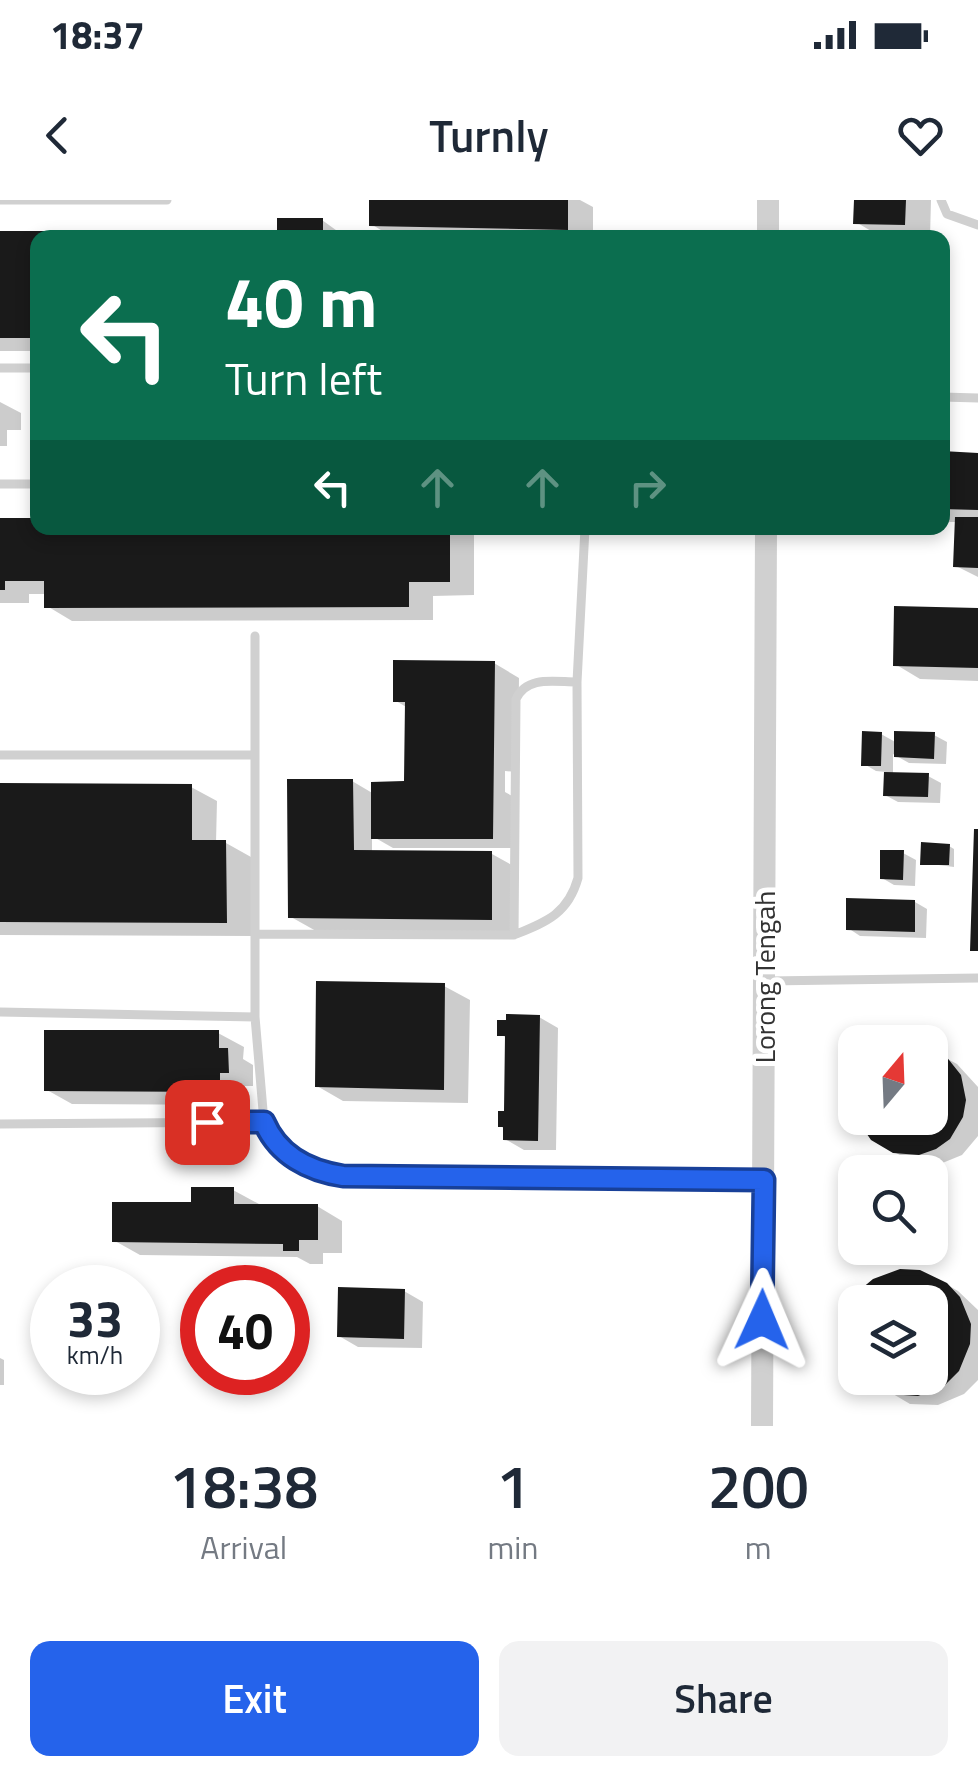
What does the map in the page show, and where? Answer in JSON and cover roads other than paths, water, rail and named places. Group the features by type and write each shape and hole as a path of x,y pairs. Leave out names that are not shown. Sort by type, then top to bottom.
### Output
{"street":[{"path":"768,200 768,230"},
{"name":"Lorong Tengah","path":"762,1426 766,535"}],"lane":[{"path":"0,200 167,200"},
{"path":"942,200 947,214 978,225"},
{"path":"0,368 30,368"},
{"path":"950,397 978,398"},
{"path":"0,484 30,484"},
{"path":"255,934 514,935 553,919 574,894 578,878 577,682 585,535"},
{"path":"255,636 255,1017 264,1122 278,1146 294,1159 328,1174 343,1176 764,1180"},
{"path":"514,935 516,699 522,688 532,682 577,682"},
{"path":"0,755 254,755"},
{"path":"764,981 978,978"},
{"path":"0,1012 255,1017"},
{"path":"0,1124 264,1122"}]}
